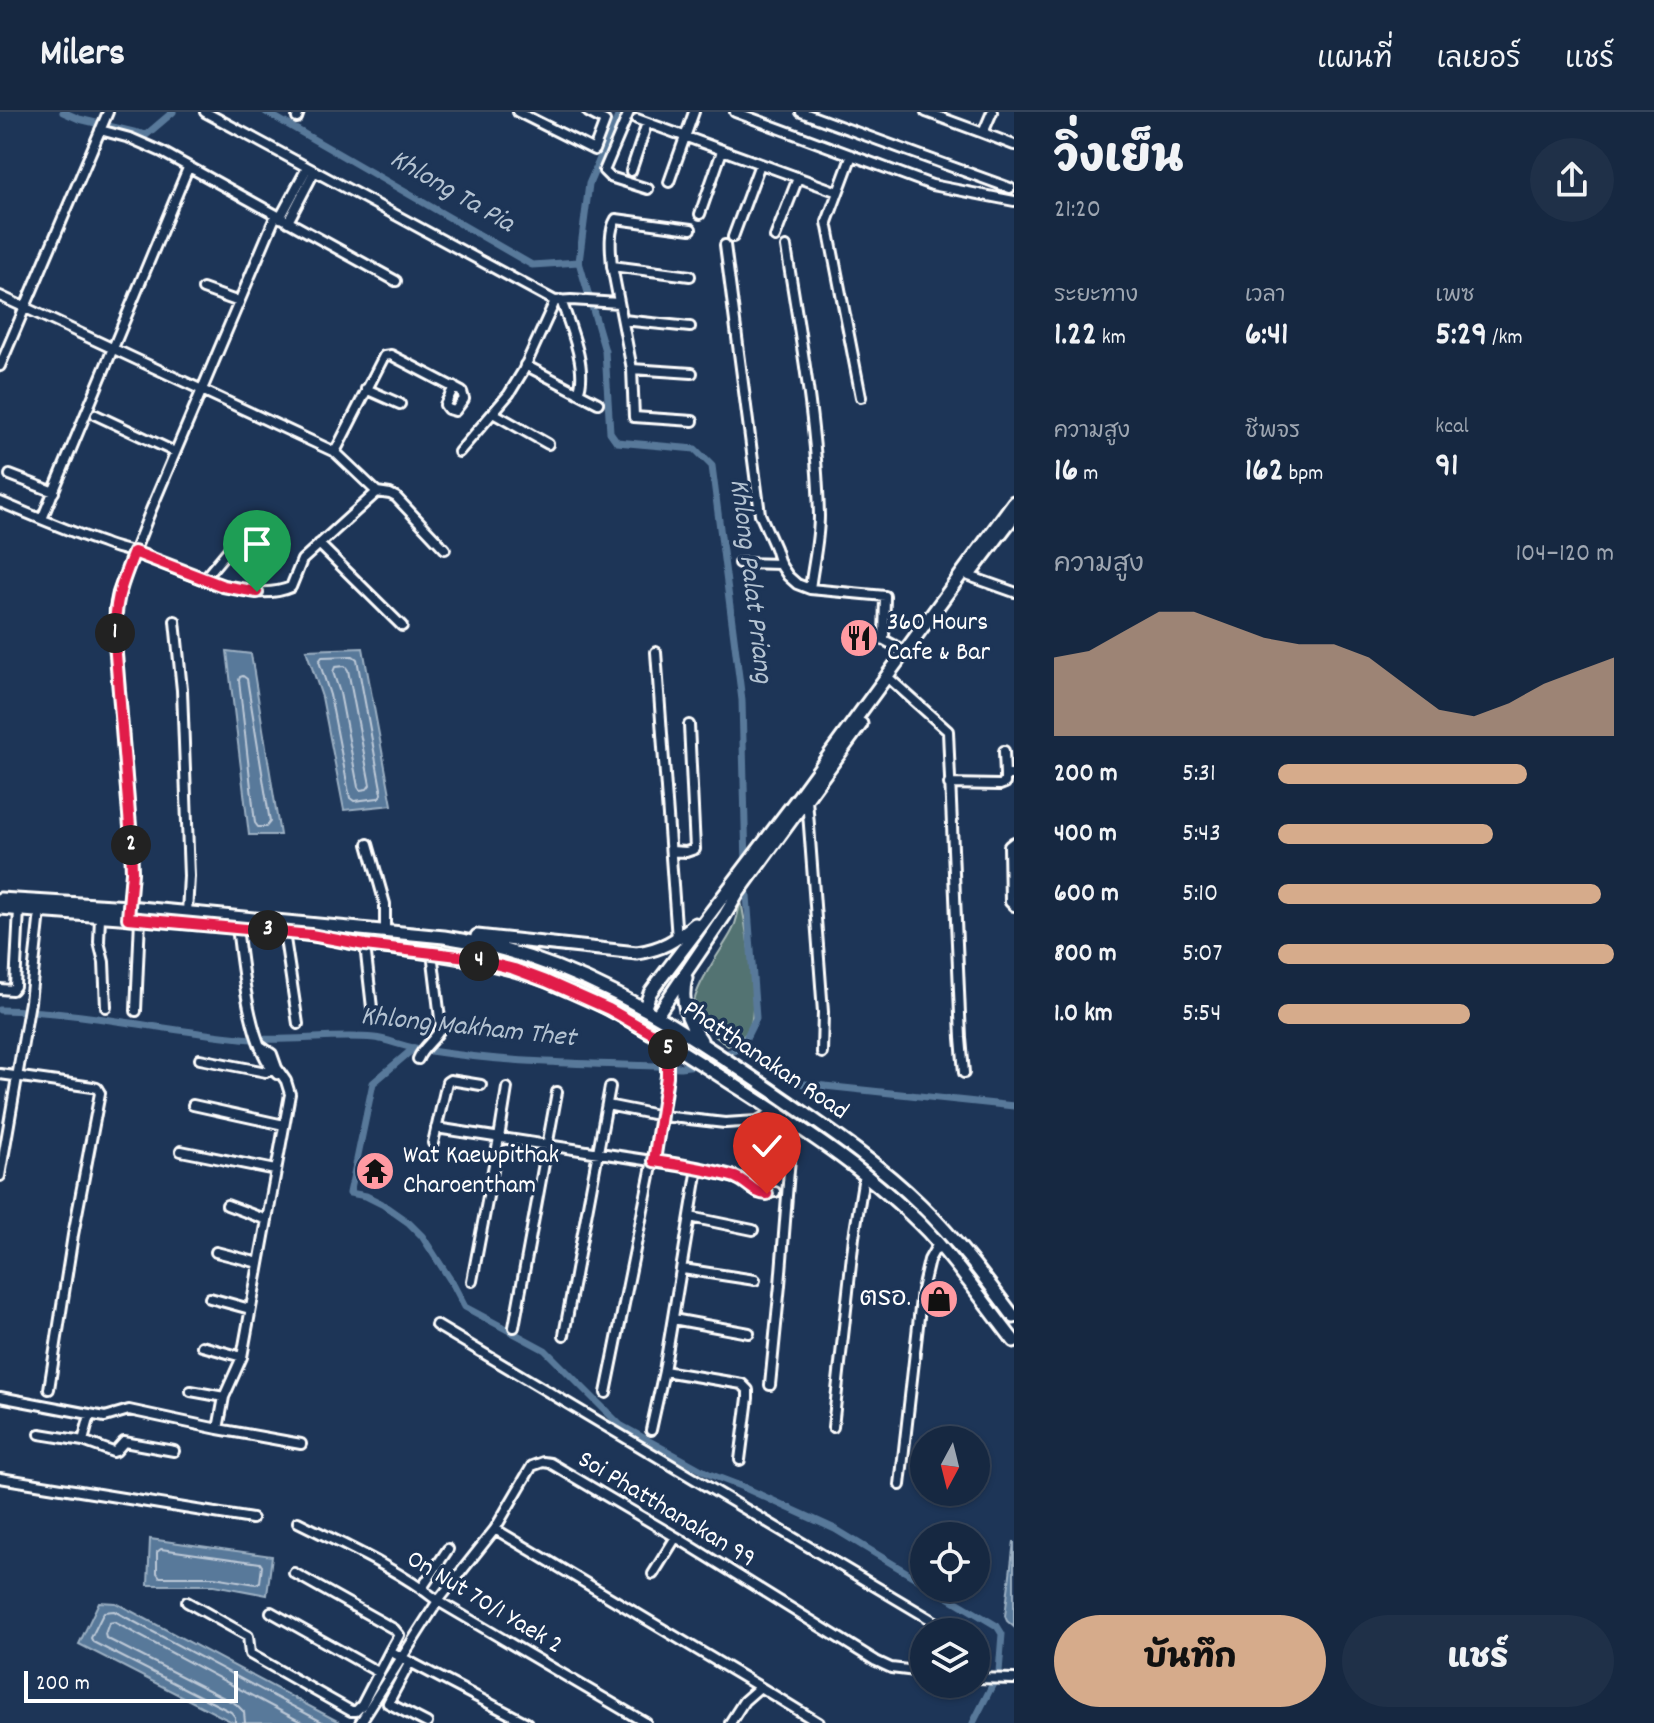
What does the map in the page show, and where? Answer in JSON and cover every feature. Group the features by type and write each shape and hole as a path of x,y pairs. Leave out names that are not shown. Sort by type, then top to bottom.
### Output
{"main road":[{"path":"628,1018 650,1013 688,969 760,854 1014,502"},
{"path":"667,1042 650,1013 650,993 736,879 807,799 891,680 1014,516"},
{"path":"0,899 133,915"},
{"path":"0,908 100,916 187,913 444,937 533,941 637,953 655,950 677,939 708,914"},
{"name":"Phatthanakan Road","path":"133,915 467,957 514,969 587,998 628,1018 687,1054 832,1149 867,1176 926,1230 1014,1341"},
{"name":"Phatthanakan Road","path":"444,937 474,941 588,978 709,1048 871,1161 921,1205 966,1253 1014,1317"},
{"path":"688,969 684,989 687,1016 709,1048"}],"street":[{"path":"0,366 108,112"},
{"path":"205,112 558,301 619,303"},
{"path":"518,112 594,150 605,121 588,112"},
{"path":"629,112 604,171 610,177 648,189"},
{"path":"669,182 694,112"},
{"path":"735,112 932,185 1014,201"},
{"path":"801,112 1010,188"},
{"path":"926,112 1014,145"},
{"path":"983,133 992,112"},
{"path":"637,119 838,192"},
{"path":"631,171 647,123"},
{"path":"101,128 145,144 396,281"},
{"path":"700,214 722,151"},
{"path":"852,155 827,222 827,230 861,397"},
{"path":"733,237 760,164"},
{"path":"42,519 188,168"},
{"path":"136,1011 131,839 114,622 118,593 239,302 281,218 311,170"},
{"path":"775,237 798,178"},
{"path":"691,229 616,219 612,226 612,266 632,369 634,417 693,421"},
{"path":"725,245 760,514 780,564 792,580 810,589 885,596 884,640 903,653"},
{"path":"786,247 815,453 819,516 810,589"},
{"path":"612,266 690,276"},
{"path":"203,289 239,302"},
{"path":"0,296 335,452 377,492 396,497 445,549"},
{"path":"459,452 509,394 558,301"},
{"path":"558,301 572,333 582,374 578,393"},
{"path":"623,320 690,327"},
{"path":"335,452 381,358 387,355 454,387"},
{"path":"524,368 598,403"},
{"path":"632,369 692,373"},
{"path":"366,389 400,404"},
{"path":"493,413 548,444"},
{"path":"96,415 175,452"},
{"path":"10,475 54,492"},
{"path":"0,502 223,586 257,592 283,591 291,587 302,560 377,492"},
{"path":"204,579 249,525"},
{"path":"319,544 402,626"},
{"path":"739,563 780,564"},
{"path":"969,576 1014,592"},
{"path":"175,621 182,690 189,876 187,913"},
{"path":"656,652 677,939"},
{"path":"891,680 948,731 964,1073"},
{"path":"671,851 695,849 689,725"},
{"path":"949,784 1005,783 1009,775 1004,751"},
{"path":"807,799 823,1012 822,1053"},
{"path":"1014,842 1009,846 1010,902 1014,906"},
{"path":"368,844 387,914 385,931"},
{"path":"0,989 12,990 15,986 19,910"},
{"path":"0,1176 30,1002 40,912"},
{"path":"100,916 99,942 104,962 106,1007"},
{"path":"218,1429 224,1397 242,1357 290,1094 286,1081 264,1059 254,1029 237,927"},
{"path":"284,932 298,1024"},
{"path":"365,945 372,1008"},
{"path":"418,1059 421,1050 441,1027 432,952"},
{"path":"606,1393 662,1116 667,1042"},
{"path":"200,1059 266,1072 275,1069"},
{"path":"0,1074 93,1087 100,1093 73,1235 49,1389"},
{"path":"433,1143 447,1082 481,1085"},
{"path":"564,1335 610,1087"},
{"path":"472,1281 507,1088"},
{"path":"514,1327 557,1092"},
{"path":"193,1105 284,1125"},
{"path":"607,1105 662,1116 725,1123 757,1121 775,1111"},
{"path":"770,1385 792,1132 796,1125"},
{"path":"436,1128 698,1168 745,1182 758,1193 775,1192"},
{"path":"181,1151 275,1170"},
{"path":"651,1430 683,1269 698,1168"},
{"path":"833,1427 854,1237 863,1182 867,1176"},
{"path":"227,1205 267,1220"},
{"path":"690,1217 753,1230"},
{"path":"900,1485 922,1290 929,1260 938,1244"},
{"path":"216,1252 259,1263"},
{"path":"683,1269 755,1280"},
{"path":"210,1298 250,1309"},
{"path":"673,1319 749,1333"},
{"path":"436,1325 928,1618"},
{"path":"202,1346 242,1357"},
{"path":"664,1371 745,1386 748,1398 740,1460"},
{"path":"191,1391 224,1397"},
{"path":"0,1397 105,1417 129,1410 301,1444"},
{"path":"83,1441 90,1415"},
{"path":"40,1434 83,1441 113,1452 124,1442 174,1451"},
{"name":"Soi Phatthanakan 99","path":"406,1660 438,1601 495,1529 532,1466 543,1462 550,1463 676,1537 876,1661 891,1668 910,1670"},
{"path":"0,1478 252,1519"},
{"name":"On Nut 70/1 Yaek 2","path":"298,1522 422,1588 438,1601 646,1723"},
{"path":"495,1529 819,1723"},
{"path":"653,1574 676,1537"},
{"path":"422,1588 448,1549"},
{"path":"187,1602 248,1636 250,1654 351,1711 360,1709 399,1635 394,1629 294,1573"},
{"path":"271,1612 378,1672"},
{"path":"390,1651 527,1723"},
{"path":"365,1721 406,1660"},
{"path":"406,1660 388,1703 427,1723"},
{"path":"990,1678 1014,1679"},
{"path":"730,1723 744,1701 760,1687"}],"green space":[{"path":"741,901 753,987 752,1020 748,1031 728,1046 699,1020 694,1002 702,981 734,928"},
{"path":"358,938 429,944 531,967 596,992 634,1013 562,982"}],"water":[{"path":"363,648 392,805 344,810 322,697 306,650"},
{"path":"227,651 251,654 280,835 249,835"},
{"path":"150,1539 272,1556 267,1595 214,1585 148,1585"},
{"path":"1014,1541 1014,1627 1005,1616"},
{"path":"99,1602 116,1603 341,1723 234,1723 79,1644"}],"waterway":[{"name":"Khlong Ta Pia","path":"63,112 79,119 146,135 173,112"},
{"name":"Khlong Ta Pia","path":"266,112 532,265 579,262"},
{"name":"Khlong Palat Priang","path":"620,112 589,184 579,262 605,351 610,432 617,442 695,449 712,466 742,700 746,866"},
{"name":"Khlong Palat Priang","path":"741,1048 756,1018 746,882"},
{"name":"Khlong Makham Thet","path":"0,1010 90,1017 258,1039 374,1038 442,1053 548,1062 680,1067 697,1065 741,1048"},
{"path":"414,1048 373,1083 350,1193 382,1204 409,1223 422,1236 465,1307 545,1350 620,1425 709,1474 835,1529 910,1575"},
{"name":"Khlong Makham Thet","path":"741,1048 796,1083 1014,1106"},
{"path":"957,1602 997,1626 1002,1634 999,1672 973,1723"}],"place":[{"name":"360 Hours Cafe & Bar","path":"859,638"},
{"name":"Wat Kaewpithak Charoentham","path":"375,1171"},
{"name":"ตรอ.","path":"939,1299"}],"route":[{"path":"257,592 223,586 134,552 118,593 114,622 131,839 128,918 311,935 467,957 514,969 587,998 667,1042 667,1076 654,1161 735,1178 758,1193 767,1194"}]}
